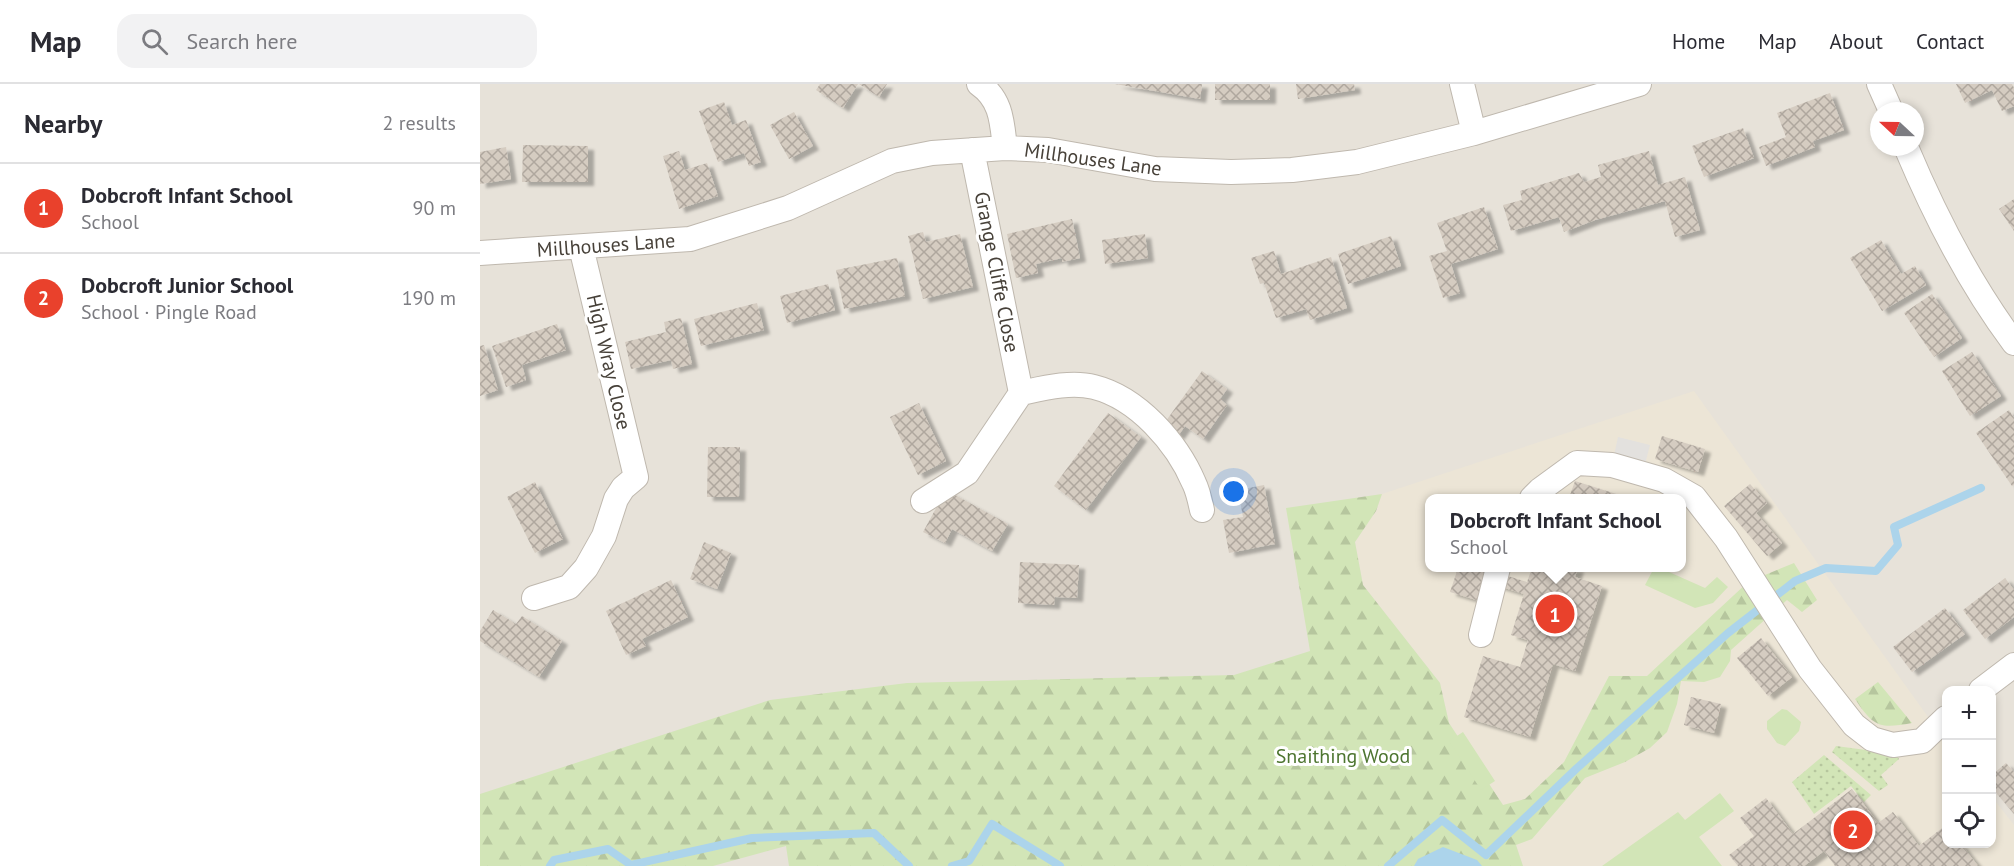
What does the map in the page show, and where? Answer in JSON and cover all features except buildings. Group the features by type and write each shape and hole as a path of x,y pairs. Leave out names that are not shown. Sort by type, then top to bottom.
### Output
{"street":[{"path":"979,84 994,97 1001,117 1005,148"},
{"path":"1462,84 1474,133"},
{"name":"Millhouses Lane","path":"480,253 690,239 788,208 892,161 932,153 1005,148 1048,150 1155,169 1241,172 1292,170 1357,162 1474,133 1639,84"},
{"path":"1879,84 1887,102"},
{"name":"Grange Cliffe Close","path":"972,150 1021,393"},
{"path":"1910,156 1960,261 2014,343"},
{"name":"High Wray Close","path":"534,598 569,587 586,568 604,536 616,499 623,488 636,477 581,247"},
{"path":"923,501 967,472 1021,393 1057,386 1092,386 1113,393 1144,415 1163,434 1181,456 1195,485 1202,510"},
{"path":"1536,494 1576,463 1612,465 1664,480 1694,497 1726,538 1810,669 1854,725 1872,739 1893,745 1922,741 1942,723"},
{"path":"1481,635 1497,572"},
{"path":"1987,686 2014,665"}],"shaded area":[{"path":"480,84 2014,84 2014,866 480,866"},
{"path":"1694,391 1942,736 1942,848 1996,848 1996,802 2014,825 2014,866 1523,866 1503,805 1449,723 1440,683 1363,585 1355,542 1376,511 1382,494"},
{"path":"1618,437 1650,445 1644,468 1613,460"}],"green space":[{"name":"Snaithing Wood","path":"1382,494 1376,511 1355,542 1363,585 1440,683 1449,723 1503,805 1525,799 1564,762 1609,676 1647,676 1748,582 1794,563 1817,600 1802,612 1787,600 1731,650 1730,661 1720,677 1704,682 1681,681 1677,704 1667,732 1650,748 1625,762 1585,778 1532,839 1516,845 1523,866 789,866 786,846 713,866 480,866 480,794 770,700 907,683 1234,675 1310,651 1286,508"},
{"path":"1652,572 1669,572 1705,588 1717,577 1728,587 1713,603 1695,608 1645,585"},
{"path":"1878,682 1912,723 1892,726 1878,724 1867,715 1855,699"},
{"path":"1782,709 1787,710 1801,722 1799,731 1785,746 1777,743 1767,729 1767,721"},
{"path":"1463,732 1495,781 1481,790 1449,741"},
{"path":"1836,746 1896,754 1899,759 1881,775 1888,785 1879,791 1832,752"},
{"path":"1824,755 1871,795 1864,802 1851,786 1814,814 1792,782"},
{"path":"1720,793 1734,811 1699,837 1722,866 1602,866 1678,812 1685,820"}],"water":[{"path":"1443,847 1477,860 1482,866 1414,866 1418,859"}],"waterway":[{"path":"1388,866 1442,820 1486,855 1576,769 1728,633 1795,581 1826,568 1876,571 1898,545 1894,527 1981,488"},
{"path":"952,866 969,861 992,824 1060,866"},
{"path":"550,866 554,860 608,849 631,865 752,838 874,833 909,866"}],"place":[{"name":"Dobcroft Infant School","path":"1555,614"},
{"name":"Dobcroft Junior School","path":"1853,830"}]}
